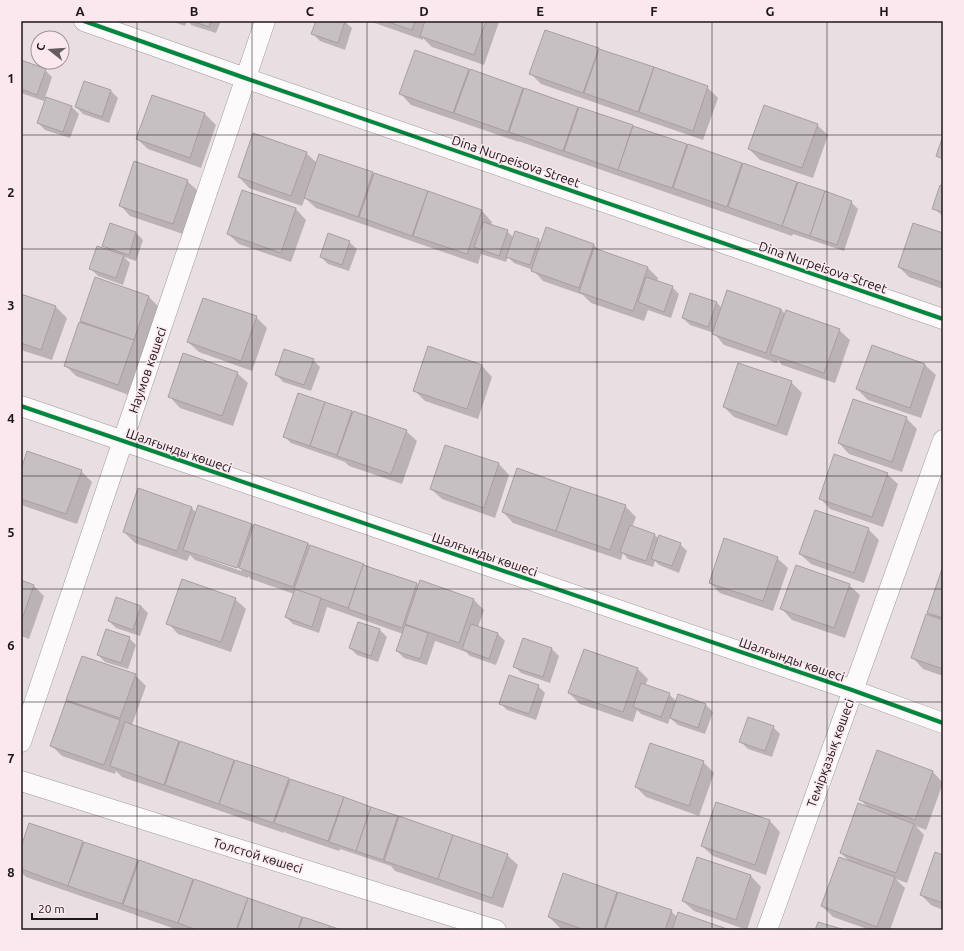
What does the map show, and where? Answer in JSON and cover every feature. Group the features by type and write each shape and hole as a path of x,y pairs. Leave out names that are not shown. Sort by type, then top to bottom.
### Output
{"street":[{"name":"Dina Nurpeisova Street","path":"84,21 943,319"},
{"name":"Наумов көшесі","path":"21,742 265,21"},
{"name":"Шалғынды көшесі","path":"21,406 852,690 943,723"},
{"name":"Темірқазық көшесі","path":"767,930 943,440"},
{"name":"Толстой көшесі","path":"21,780 496,930"}],"building":[{"path":"192,21 211,21 209,27"},
{"path":"316,21 345,21 338,43 311,34"},
{"path":"385,21 415,21 412,30"},
{"path":"425,21 486,21 474,55 420,36"},
{"path":"545,30 599,48 583,93 529,74"},
{"path":"599,49 654,67 638,112 584,93"},
{"path":"415,50 469,69 453,113 399,94"},
{"path":"21,60 30,63 30,70 46,70 37,95 21,89"},
{"path":"654,67 708,86 693,131 639,112"},
{"path":"470,69 523,88 508,132 454,113"},
{"path":"84,81 111,90 102,117 75,107"},
{"path":"524,88 578,107 563,151 509,132"},
{"path":"152,95 205,113 190,158 136,139"},
{"path":"46,97 72,106 63,132 37,123"},
{"path":"764,105 818,124 802,168 748,149"},
{"path":"579,107 633,125 618,170 564,151"},
{"path":"633,126 687,144 672,188 618,170"},
{"path":"253,133 307,152 291,196 238,177"},
{"path":"943,136 943,159 936,156"},
{"path":"688,144 742,163 727,207 673,188"},
{"path":"319,154 373,172 358,217 304,198"},
{"path":"134,161 188,180 173,224 119,206"},
{"path":"743,163 797,182 782,226 728,207"},
{"path":"374,173 428,191 412,236 359,217"},
{"path":"798,182 825,191 810,236 782,226"},
{"path":"940,185 943,186 943,212 932,209"},
{"path":"242,190 296,208 281,253 227,234"},
{"path":"428,191 482,210 467,254 413,236"},
{"path":"825,191 852,201 837,245 810,236"},
{"path":"483,222 508,230 499,256 474,247"},
{"path":"110,223 136,232 129,255 102,246"},
{"path":"913,223 943,233 943,283 898,267"},
{"path":"546,227 594,244 579,288 531,271"},
{"path":"515,231 539,239 530,265 506,257"},
{"path":"328,233 350,241 342,265 320,257"},
{"path":"97,246 124,255 116,278 89,269"},
{"path":"594,248 648,267 633,311 579,292"},
{"path":"95,277 149,296 134,340 80,321"},
{"path":"646,277 673,286 664,312 638,302"},
{"path":"727,290 781,309 766,353 712,334"},
{"path":"690,293 717,302 708,327 682,318"},
{"path":"21,294 56,306 41,350 21,343"},
{"path":"203,298 257,316 241,361 187,342"},
{"path":"786,310 840,329 824,373 770,354"},
{"path":"79,322 134,340 118,385 64,366"},
{"path":"872,345 925,364 910,408 856,389"},
{"path":"428,346 482,365 467,409 413,391"},
{"path":"284,349 314,359 304,385 275,375"},
{"path":"183,353 238,372 222,416 168,397"},
{"path":"738,363 792,381 777,426 723,407"},
{"path":"298,393 325,402 310,446 283,437"},
{"path":"853,399 907,417 892,462 838,443"},
{"path":"325,402 352,411 337,455 310,446"},
{"path":"353,411 407,430 391,474 337,456"},
{"path":"445,445 499,463 484,508 430,489"},
{"path":"27,451 82,470 66,514 21,499 21,470"},
{"path":"834,454 888,473 872,517 819,499"},
{"path":"517,468 571,487 556,531 502,512"},
{"path":"571,487 626,505 610,550 556,531"},
{"path":"138,488 192,507 177,551 123,532"},
{"path":"198,505 252,524 237,568 183,550"},
{"path":"815,510 869,528 854,573 799,554"},
{"path":"254,524 308,543 293,587 239,568"},
{"path":"630,525 655,534 646,561 620,552"},
{"path":"659,535 681,543 672,566 651,559"},
{"path":"724,538 778,557 763,601 709,583"},
{"path":"310,545 364,564 348,608 294,589"},
{"path":"363,565 417,583 402,628 348,609"},
{"path":"796,565 850,584 834,628 780,609"},
{"path":"943,569 943,618 927,613"},
{"path":"182,579 236,598 221,642 166,624"},
{"path":"21,580 34,585 21,622"},
{"path":"420,580 474,599 459,643 405,624"},
{"path":"295,589 321,598 312,627 285,617"},
{"path":"116,597 141,606 133,630 108,621"},
{"path":"926,614 943,620 943,669 911,658"},
{"path":"358,622 380,629 371,656 349,648"},
{"path":"471,624 498,633 489,659 462,649"},
{"path":"405,625 428,633 420,659 396,651"},
{"path":"106,629 130,637 121,663 97,655"},
{"path":"523,638 552,648 543,677 513,667"},
{"path":"584,649 638,668 623,712 568,693"},
{"path":"82,656 136,674 120,718 66,700"},
{"path":"509,675 539,685 529,714 499,704"},
{"path":"641,683 670,693 661,717 633,707"},
{"path":"678,694 706,704 698,728 670,718"},
{"path":"66,701 120,720 104,765 50,746"},
{"path":"748,717 774,726 765,751 739,742"},
{"path":"125,722 179,741 164,785 110,766"},
{"path":"180,741 234,760 219,804 165,785"},
{"path":"650,743 704,761 689,806 635,787"},
{"path":"877,750 933,771 915,820 859,800"},
{"path":"235,760 289,778 273,823 219,804"},
{"path":"290,779 344,797 328,841 274,823"},
{"path":"344,797 371,807 356,851 329,842"},
{"path":"716,802 770,820 755,865 701,846"},
{"path":"858,803 914,824 896,873 840,853"},
{"path":"371,807 398,816 383,860 356,851"},
{"path":"399,816 453,835 438,879 384,861"},
{"path":"29,823 83,841 68,886 21,869 21,847"},
{"path":"453,835 508,854 492,898 438,879"},
{"path":"84,842 138,860 122,904 68,886"},
{"path":"935,852 943,855 943,903 920,895"},
{"path":"697,857 751,875 736,920 682,901"},
{"path":"839,857 895,877 877,927 821,906"},
{"path":"139,860 193,879 178,923 123,905"},
{"path":"563,873 617,892 604,930 585,930 548,917"},
{"path":"194,879 248,898 236,930 197,930 178,923"},
{"path":"618,892 672,910 665,930 605,930"},
{"path":"248,898 302,917 298,930 237,930"},
{"path":"678,912 730,930 672,930"},
{"path":"303,917 330,926 328,930 298,930"},
{"path":"818,922 842,929 815,930"},
{"path":"330,926 341,930 328,930"}],"cycle path":[{"path":"84,21 943,319"},
{"path":"21,406 852,690 943,723"}]}
